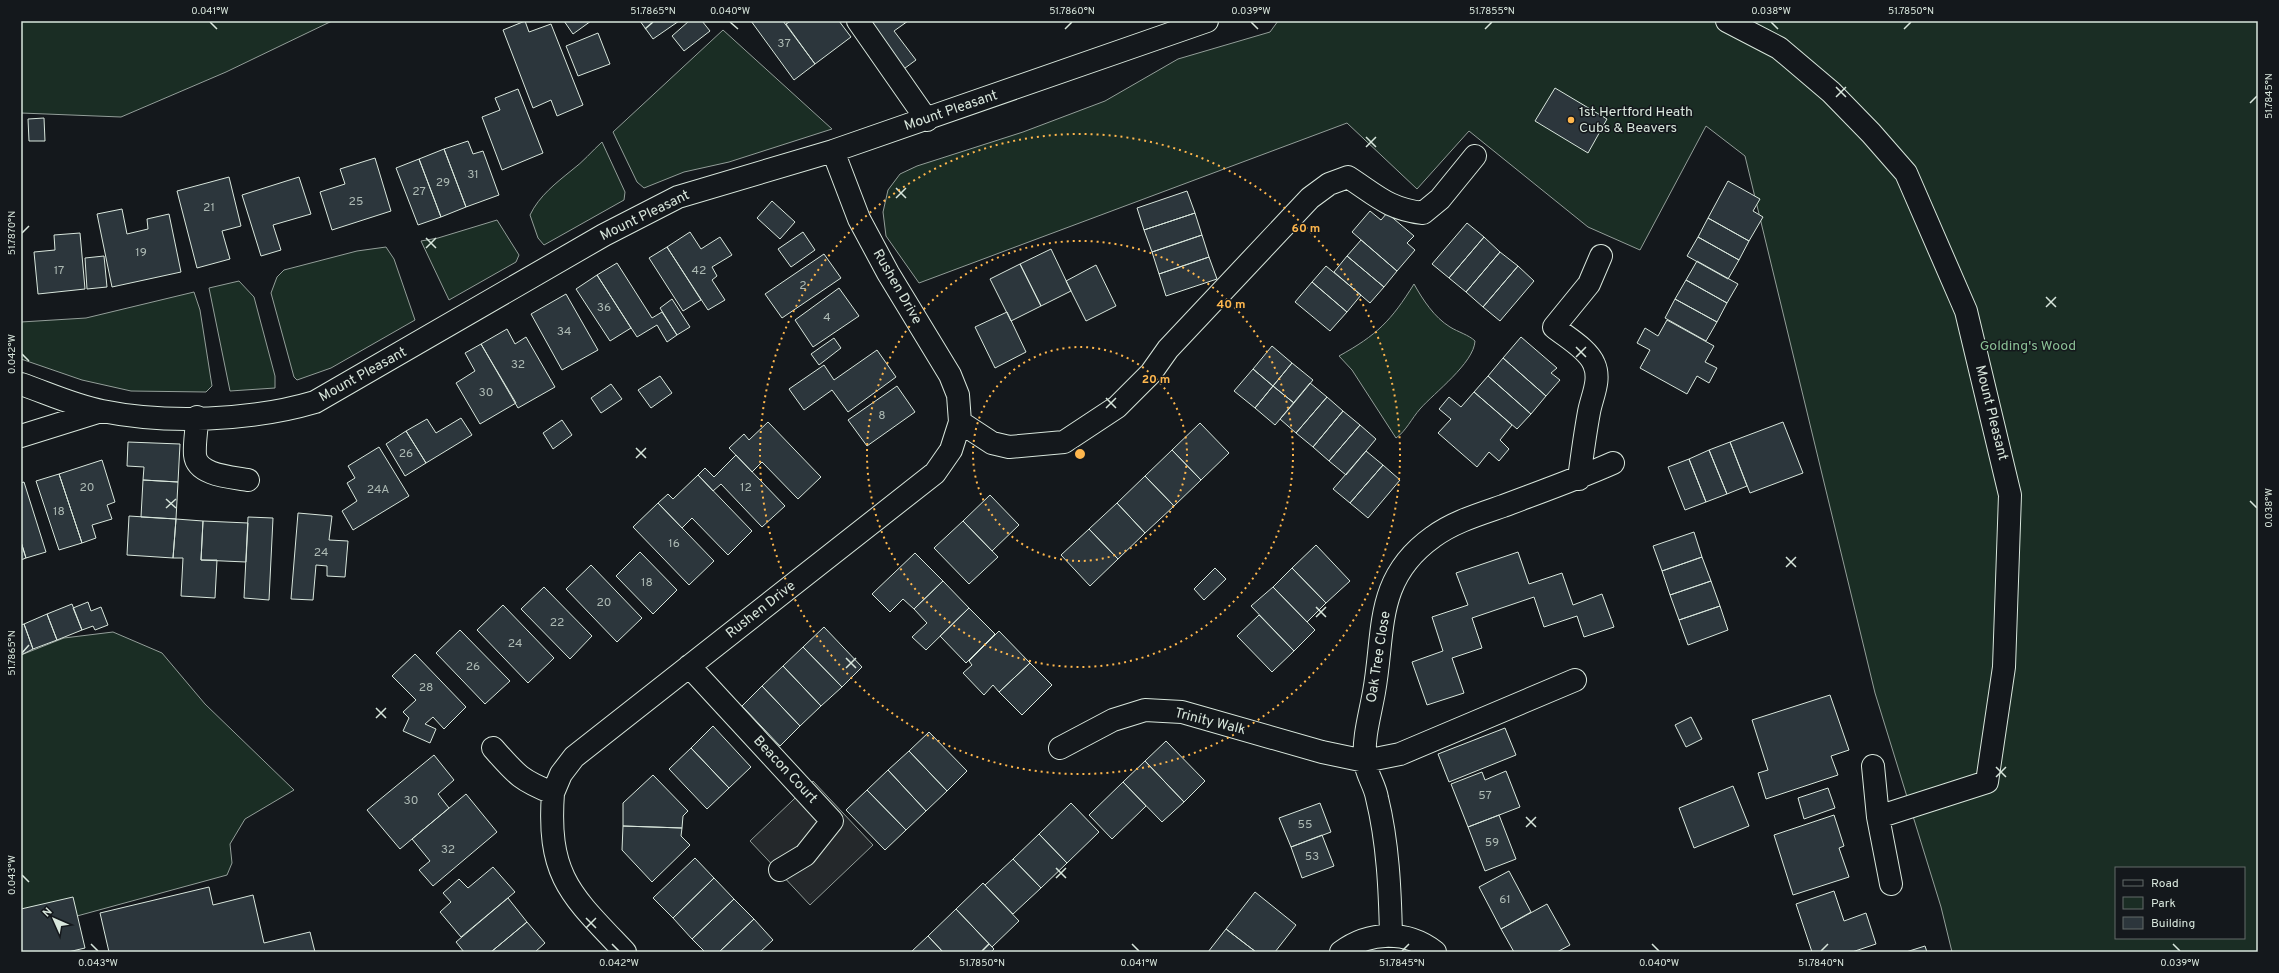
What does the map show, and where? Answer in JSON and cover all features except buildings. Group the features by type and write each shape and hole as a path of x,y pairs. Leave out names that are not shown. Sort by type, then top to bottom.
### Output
{"street":[{"path":"858,21 927,120"},
{"name":"Mount Pleasant","path":"21,384 101,411 172,419 256,415 292,409 315,402 644,213 678,197 833,151 927,120 1207,21"},
{"name":"Mount Pleasant","path":"1727,21 1779,48 1791,58 1841,102 1872,133 1906,173 1966,311 2010,494 2004,667 1987,782 1878,817"},
{"name":"Rushen Drive","path":"625,952 584,909 566,885 556,861 551,823 553,792 561,774 574,757 935,473 951,450 960,422 958,395 950,376 888,274 859,219 833,151"},
{"path":"960,422 992,444 1009,447 1064,442 1091,426 1117,407 1151,373 1168,349 1310,198 1329,184 1348,177 1378,199 1404,211 1423,213 1440,199 1475,156"},
{"path":"1579,478 1589,409 1596,386 1597,374 1594,364 1589,356 1554,327 1589,284 1601,256"},
{"name":"Mount Pleasant","path":"21,436 101,411"},
{"path":"198,418 195,457 200,465 213,474 248,480"},
{"name":"Oak Tree Close","path":"1391,936 1390,889 1385,841 1377,797 1365,761 1367,727 1374,691 1381,624 1390,590 1402,566 1433,536 1454,524 1579,478 1613,463"},
{"name":"Beacon Court","path":"689,666 832,821 805,855 780,870"},
{"path":"1365,761 1400,754 1575,680"},
{"name":"Trinity Walk","path":"1060,748 1114,720 1146,710 1182,712 1322,752 1365,761"},
{"path":"493,748 517,775 529,784 553,792"},
{"path":"1873,766 1878,817 1890,884"},
{"path":"1341,952 1353,943 1373,936 1410,937 1435,952"}],"green space":[{"path":"21,21 332,21 226,72 121,117 21,113"},
{"name":"Golding's Wood","path":"1278,21 2258,21 2258,952 1952,952 1941,907 1875,693 1745,156 1706,126 1640,250 1588,227 1469,131 1417,189 1347,123 919,283 886,236 883,212 888,190 900,174 917,166 1023,132 1105,101 1178,59 1270,32"},
{"path":"723,30 832,129 729,162 684,172 644,188 637,182 613,132"},
{"path":"602,142 625,192 624,200 544,245 538,238 530,215 548,190 580,164"},
{"path":"497,220 519,255 516,262 449,300 421,241 438,238"},
{"path":"386,247 394,259 415,320 331,368 297,380 294,377 271,293 277,277 284,270 357,251"},
{"path":"239,281 254,297 275,376 275,388 230,391 209,288"},
{"path":"1414,284 1425,302 1444,323 1475,341 1473,350 1461,368 1420,409 1406,428 1396,438 1352,370 1339,356 1364,341 1382,326 1398,308"},
{"path":"194,292 200,310 212,386 206,392 131,391 82,380 21,359 21,322 86,318"},
{"path":"113,632 162,653 205,704 294,790 245,819 230,844 232,863 227,875 77,916 21,909 21,655 64,638"}],"shaded area":[{"path":"813,781 873,845 810,905 750,841"}],"place":[{"name":"1st Hertford Heath Cubs & Beavers","path":"1571,120"}]}
